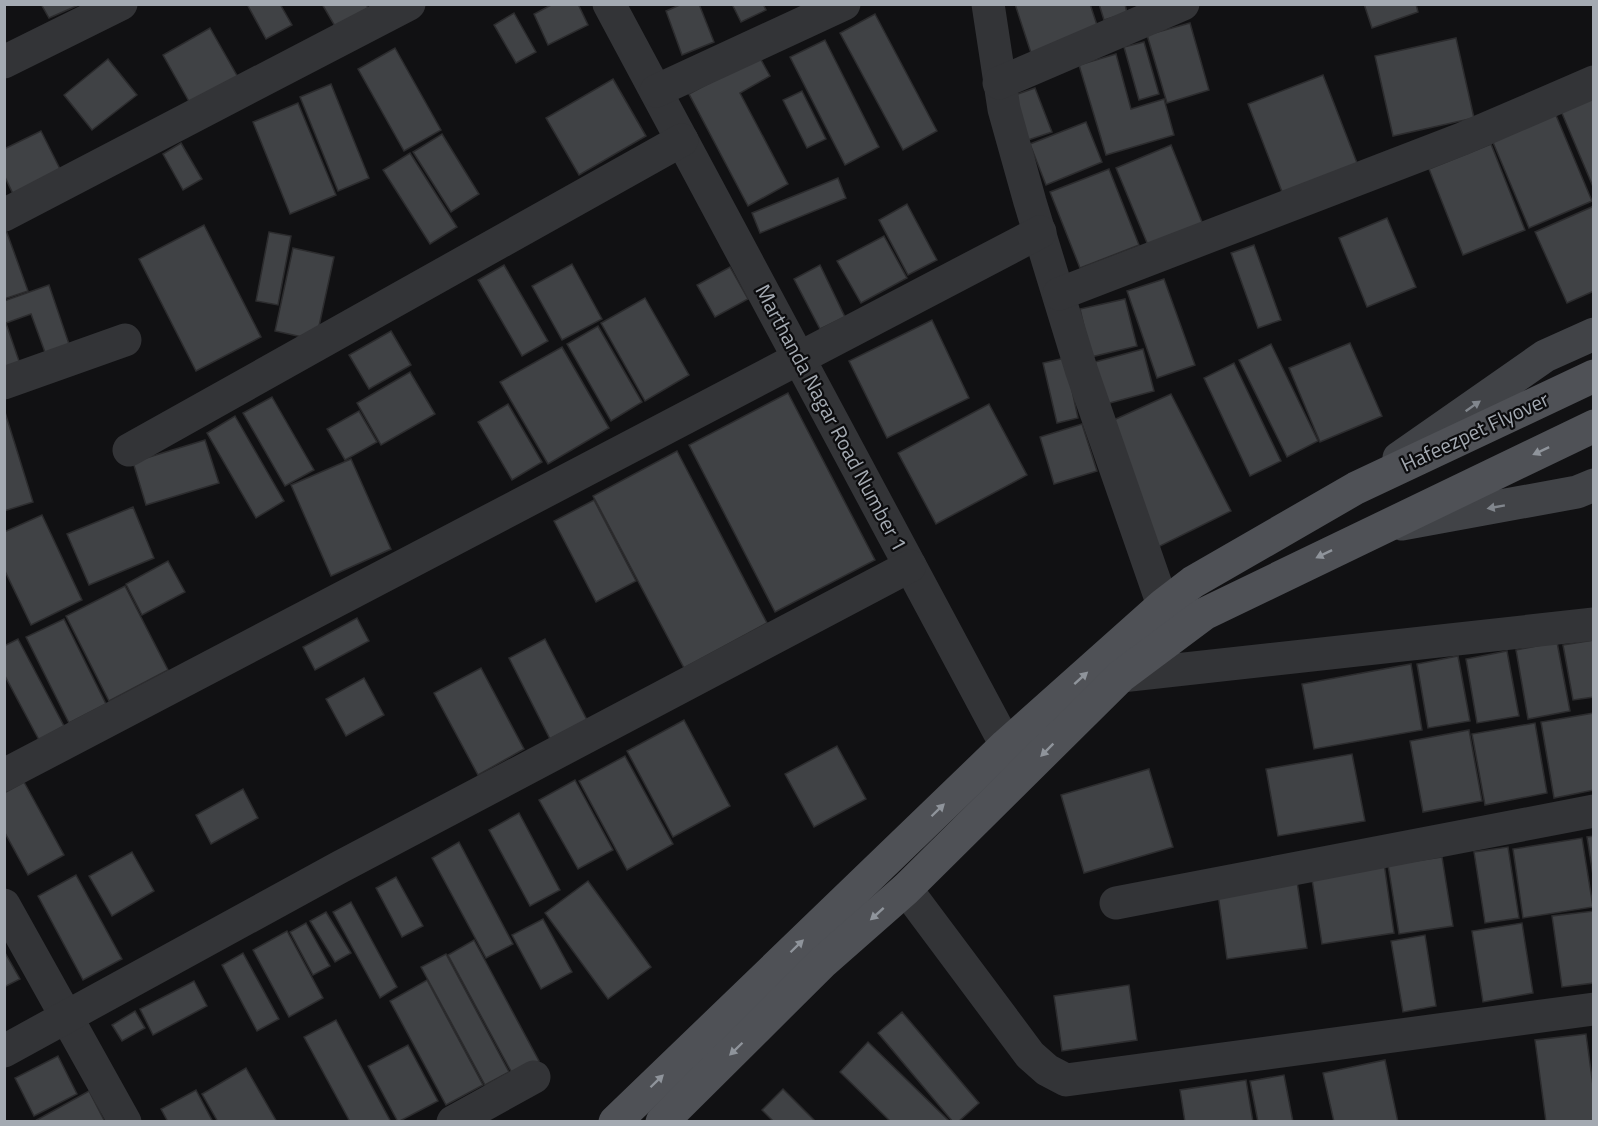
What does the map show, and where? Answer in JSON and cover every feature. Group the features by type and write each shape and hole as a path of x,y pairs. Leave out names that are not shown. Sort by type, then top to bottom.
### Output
{"main road":[{"name":"Hafeezpet Flyover","path":"615,1122 1006,745 1163,604 1193,582 1356,488 1593,376"},
{"path":"662,1122 823,962 906,889 1121,676 1204,614 1377,528 1593,426"}],"street":[{"path":"4,62 121,4"},
{"path":"4,215 409,4"},
{"name":"Marthanda Nagar Road Number 1","path":"609,4 1006,745"},
{"path":"656,91 844,4"},
{"path":"988,4 1004,109 1081,369 1163,604"},
{"path":"999,83 1183,4"},
{"path":"1059,294 1462,139 1593,82"},
{"path":"129,450 682,140"},
{"path":"4,775 510,512 798,357 1040,232"},
{"path":"1356,488 1545,356 1593,334"},
{"path":"4,383 126,340"},
{"path":"1377,528 1577,492 1593,485"},
{"path":"4,1051 340,867 910,566"},
{"path":"1121,676 1593,624"},
{"path":"1116,903 1593,811"},
{"path":"906,889 1030,1055 1047,1070 1066,1080 1593,1009"},
{"path":"4,905 69,1017 125,1122"},
{"path":"453,1122 534,1077"}],"building":[{"path":"41,4 81,4 49,18"},
{"path":"247,4 280,4 292,25 266,39"},
{"path":"322,4 366,4 368,8 336,28"},
{"path":"553,4 578,4 588,25 548,45 534,14"},
{"path":"682,4 699,4 714,42 682,55 666,11"},
{"path":"732,4 763,4 766,10 741,22"},
{"path":"1015,4 1090,4 1100,34 1032,56"},
{"path":"1099,4 1125,4 1127,13 1104,20"},
{"path":"1364,4 1416,4 1418,12 1372,28"},
{"path":"514,13 536,52 516,63 494,25"},
{"path":"875,14 937,131 903,150 840,33"},
{"path":"1190,23 1209,90 1167,103 1147,35"},
{"path":"210,28 239,79 191,105 163,55"},
{"path":"1456,38 1474,118 1393,136 1375,56"},
{"path":"825,40 879,147 845,165 790,57"},
{"path":"1144,42 1159,94 1139,100 1124,47"},
{"path":"395,48 441,130 404,151 358,69"},
{"path":"1116,54 1131,109 1164,99 1174,135 1106,155 1079,65"},
{"path":"759,56 770,76 740,93 788,184 748,206 689,94"},
{"path":"108,59 137,95 92,130 64,95"},
{"path":"1323,75 1359,168 1284,197 1248,104"},
{"path":"613,79 646,136 579,175 546,118"},
{"path":"331,84 369,178 338,191 300,97"},
{"path":"1035,88 1052,132 1028,140 1012,96"},
{"path":"802,91 826,139 807,148 783,100"},
{"path":"1594,97 1594,189 1561,111"},
{"path":"298,103 336,195 290,214 253,122"},
{"path":"1555,113 1592,201 1529,228 1492,140"},
{"path":"1086,122 1102,162 1046,185 1030,144"},
{"path":"41,131 63,175 15,198 4,175 4,149"},
{"path":"442,134 479,194 451,212 413,152"},
{"path":"181,143 202,179 183,190 163,154"},
{"path":"1491,144 1525,230 1463,255 1429,169"},
{"path":"1171,145 1204,227 1150,250 1116,168"},
{"path":"410,153 457,227 430,244 383,170"},
{"path":"1109,169 1139,245 1080,268 1050,192"},
{"path":"838,178 846,198 760,233 752,213"},
{"path":"907,204 937,260 908,275 879,220"},
{"path":"1594,206 1594,291 1567,303 1535,232"},
{"path":"1387,218 1416,287 1367,307 1339,238"},
{"path":"204,225 261,337 196,371 139,259"},
{"path":"6,230 28,291 4,299 4,231"},
{"path":"269,232 291,236 278,305 256,301"},
{"path":"884,236 907,278 861,303 837,261"},
{"path":"1254,245 1281,320 1258,328 1231,253"},
{"path":"293,248 334,257 316,340 275,331"},
{"path":"572,264 602,319 562,340 532,286"},
{"path":"504,265 548,341 522,356 478,280"},
{"path":"820,265 845,317 820,329 794,279"},
{"path":"730,267 748,299 715,317 697,285"},
{"path":"1164,279 1195,365 1157,378 1127,291"},
{"path":"49,285 70,347 46,355 31,314 6,323 20,364 4,369 4,301"},
{"path":"645,298 689,375 645,401 601,323"},
{"path":"1125,299 1137,346 1091,357 1080,309"},
{"path":"932,320 969,398 887,438 849,361"},
{"path":"598,326 642,402 611,421 567,344"},
{"path":"391,331 411,365 369,389 349,355"},
{"path":"1350,343 1382,416 1320,442 1289,368"},
{"path":"1271,344 1318,441 1287,457 1239,360"},
{"path":"562,347 609,428 548,464 500,382"},
{"path":"1143,349 1154,391 1106,404 1095,362"},
{"path":"1065,358 1078,418 1057,423 1043,363"},
{"path":"1234,363 1281,461 1250,476 1204,378"},
{"path":"410,372 435,414 381,445 357,403"},
{"path":"788,393 875,560 775,612 689,445"},
{"path":"1171,394 1231,511 1148,552 1107,423"},
{"path":"272,397 314,470 285,486 243,413"},
{"path":"508,404 542,462 512,480 478,422"},
{"path":"989,404 1027,475 936,524 898,453"},
{"path":"4,409 33,502 4,511"},
{"path":"359,411 377,442 345,460 327,429"},
{"path":"235,416 284,501 256,518 207,433"},
{"path":"1082,424 1097,471 1054,484 1040,437"},
{"path":"205,440 219,483 146,505 133,462"},
{"path":"677,451 767,623 684,668 593,496"},
{"path":"351,459 391,549 331,576 291,485"},
{"path":"594,500 636,581 596,602 554,521"},
{"path":"133,507 154,558 89,585 67,534"},
{"path":"42,515 82,600 31,625 4,569 4,532"},
{"path":"168,561 185,592 142,615 126,584"},
{"path":"125,586 168,670 109,701 66,616"},
{"path":"357,618 369,641 315,670 303,647"},
{"path":"64,619 106,704 69,723 26,637"},
{"path":"18,639 64,726 39,740 4,674 4,646"},
{"path":"545,639 587,720 550,739 509,658"},
{"path":"1594,640 1594,697 1573,700 1563,645"},
{"path":"1557,642 1570,711 1528,719 1516,650"},
{"path":"1507,651 1519,716 1477,723 1466,659"},
{"path":"1458,656 1470,721 1428,728 1417,664"},
{"path":"1411,664 1422,730 1314,749 1302,684"},
{"path":"481,668 524,749 478,775 434,693"},
{"path":"364,678 384,715 346,736 326,699"},
{"path":"1594,713 1594,790 1554,798 1541,722"},
{"path":"684,720 730,806 673,837 627,751"},
{"path":"1535,723 1547,793 1485,805 1472,734"},
{"path":"1469,730 1482,801 1423,812 1410,741"},
{"path":"837,746 866,799 814,827 785,774"},
{"path":"1352,754 1365,821 1278,836 1266,769"},
{"path":"625,756 673,844 627,870 579,781"},
{"path":"1149,769 1173,847 1084,873 1061,795"},
{"path":"575,780 613,850 578,869 539,800"},
{"path":"24,782 64,855 28,875 4,831 4,793"},
{"path":"243,789 258,818 211,844 196,815"},
{"path":"519,813 560,890 530,906 489,830"},
{"path":"1594,836 1594,882 1587,837"},
{"path":"1582,838 1593,907 1523,918 1513,849"},
{"path":"459,842 513,944 486,958 432,858"},
{"path":"1508,847 1519,918 1485,923 1474,852"},
{"path":"132,852 154,891 112,916 89,876"},
{"path":"1442,857 1453,926 1399,934 1388,865"},
{"path":"1384,863 1394,933 1322,944 1311,873"},
{"path":"76,875 122,959 83,980 38,896"},
{"path":"1296,875 1307,948 1227,959 1217,887"},
{"path":"396,877 423,926 402,937 376,888"},
{"path":"588,881 651,967 608,999 545,913"},
{"path":"351,902 397,987 380,998 333,912"},
{"path":"1594,911 1594,983 1562,987 1552,916"},
{"path":"326,912 351,953 335,962 310,921"},
{"path":"543,919 572,972 541,989 512,935"},
{"path":"306,923 330,966 313,975 290,932"},
{"path":"1522,923 1533,993 1483,1002 1472,931"},
{"path":"287,931 323,998 289,1017 253,950"},
{"path":"1425,935 1436,1006 1403,1012 1391,941"},
{"path":"474,940 539,1061 513,1075 448,955"},
{"path":"4,951 20,979 4,987"},
{"path":"243,953 279,1019 257,1031 222,965"},
{"path":"446,954 509,1072 485,1085 421,967"},
{"path":"427,980 483,1085 446,1105 390,1001"},
{"path":"194,981 207,1006 153,1035 140,1009"},
{"path":"1129,985 1137,1040 1062,1051 1054,996"},
{"path":"135,1011 145,1028 122,1041 112,1025"},
{"path":"902,1012 979,1103 958,1122 953,1122 878,1033"},
{"path":"336,1020 391,1122 345,1122 349,1120 304,1037"},
{"path":"1586,1034 1594,1093 1594,1122 1546,1122 1535,1040"},
{"path":"868,1042 948,1120 947,1122 891,1122 840,1072"},
{"path":"408,1045 438,1101 398,1122 368,1066"},
{"path":"58,1056 77,1094 34,1116 15,1078"},
{"path":"1385,1060 1398,1122 1334,1122 1323,1073"},
{"path":"246,1068 277,1122 218,1122 202,1094"},
{"path":"1284,1075 1293,1122 1258,1122 1250,1081"},
{"path":"1246,1080 1253,1122 1185,1122 1180,1090"},
{"path":"783,1089 816,1122 774,1122 762,1110"},
{"path":"196,1090 213,1122 168,1122 161,1109"},
{"path":"89,1091 105,1122 33,1122"}]}
